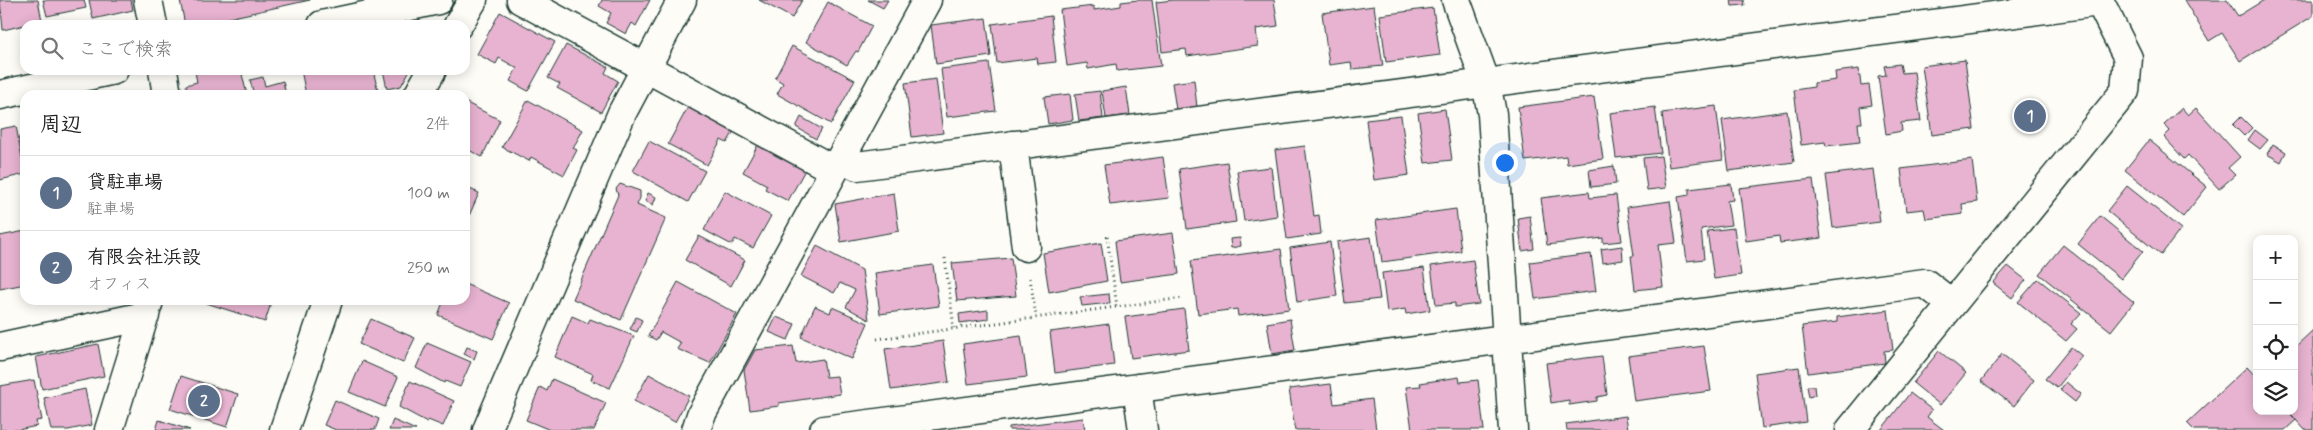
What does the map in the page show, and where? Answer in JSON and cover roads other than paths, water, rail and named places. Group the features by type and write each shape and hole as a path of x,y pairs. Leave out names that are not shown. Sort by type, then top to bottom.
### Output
{"street":[{"path":"148,0 153,20"},
{"path":"345,20 438,0"},
{"path":"521,0 646,68 837,164 857,166 2099,1 2128,58 2125,91 1850,430"},
{"path":"487,430 622,113 682,0"},
{"path":"696,430 701,415 927,0"},
{"path":"1456,0 1486,83 1495,147 1513,430"},
{"path":"23,90 91,75"},
{"path":"164,75 166,90"},
{"path":"421,90 429,75"},
{"path":"0,95 20,91"},
{"path":"1013,146 1026,247"},
{"path":"824,430 1925,283 1952,304"},
{"path":"284,430 326,305"},
{"path":"0,347 147,308"},
{"path":"109,430 147,308"},
{"path":"1137,388 1143,430"}],"place":[{"name":"貸駐車場","path":"2030,116"},
{"name":"有限会社浜設","path":"204,401"}]}
